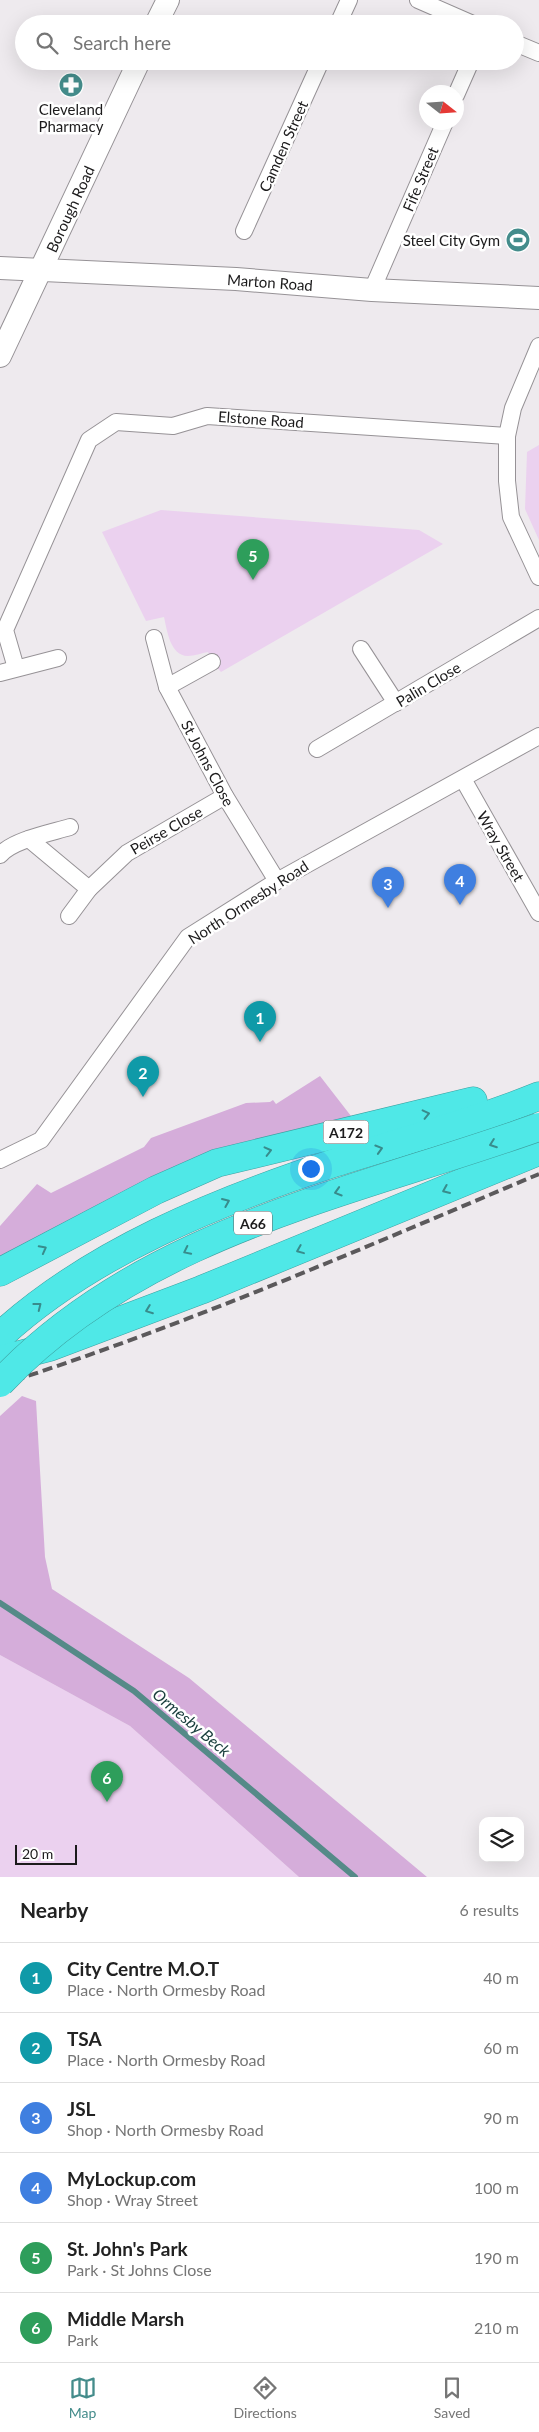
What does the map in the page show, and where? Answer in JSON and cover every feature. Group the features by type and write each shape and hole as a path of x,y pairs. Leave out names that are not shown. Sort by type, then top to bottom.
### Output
{"highway":[{"name":"A172","path":"0,1272 156,1190 217,1163 441,1110 539,1082"},
{"name":"A66","path":"0,1336 75,1278 152,1235 231,1200 333,1164 499,1112 539,1096"},
{"name":"A66","path":"0,1383 73,1317 147,1270 222,1234 330,1195 459,1156 539,1128"},
{"path":"0,1360 50,1347 345,1232 539,1151"}],"street":[{"path":"160,15 168,0"},
{"path":"342,15 349,0"},
{"path":"418,0 452,15"},
{"path":"524,47 539,53"},
{"name":"Borough Road","path":"0,356 135,70"},
{"name":"Camden Street","path":"244,231 317,70"},
{"path":"460,85 467,70"},
{"name":"Fife Street","path":"372,290 442,130"},
{"name":"Marton Road","path":"0,268 236,279 372,290 539,298"},
{"path":"539,346 513,408 507,433 507,481 511,517 539,577"},
{"name":"Elstone Road","path":"16,668 5,630 89,440 116,422 173,426 207,416 507,433"},
{"name":"Palin Close","path":"317,749 539,618"},
{"name":"St Johns Close","path":"154,638 167,687 225,796 277,881"},
{"path":"361,650 396,703"},
{"path":"0,673 58,658"},
{"path":"167,687 212,662"},
{"name":"North Ormesby Road","path":"0,1160 41,1140 188,938 277,881 539,736"},
{"name":"Wray Street","path":"463,779 539,913"},
{"name":"Peirse Close","path":"69,916 89,889 127,853 225,796"},
{"path":"0,855 5,850 29,839 70,827"},
{"path":"29,839 89,889"}],"shaded area":[{"path":"539,445 539,540 525,509 527,452"},
{"path":"161,510 419,530 443,544 221,672 212,662 208,652 188,656 177,652 170,641 164,617 146,621 102,532"},
{"path":"320,1076 351,1116 290,1134 0,1260 0,1226 37,1184 51,1193 144,1147 151,1138 246,1103 270,1102 273,1100 276,1104"},
{"path":"22,1396 36,1401 45,1557 52,1589 189,1678 427,1877 299,1877 130,1726 0,1655 0,1416"},
{"path":"0,1655 130,1726 299,1877 0,1877"}],"waterway":[{"name":"Ormesby Beck","path":"0,1603 134,1691 355,1877"}],"railway":[{"path":"0,1385 137,1338 272,1286 539,1174"}],"place":[{"name":"Cleveland Pharmacy","path":"71,85"},
{"name":"Steel City Gym","path":"518,240"},
{"name":"St. John's Park","path":"253,580"},
{"name":"MyLockup.com","path":"460,905"},
{"name":"JSL","path":"388,908"},
{"name":"City Centre M.O.T","path":"260,1042"},
{"name":"TSA","path":"143,1097"},
{"name":"Middle Marsh","path":"107,1802"}]}
